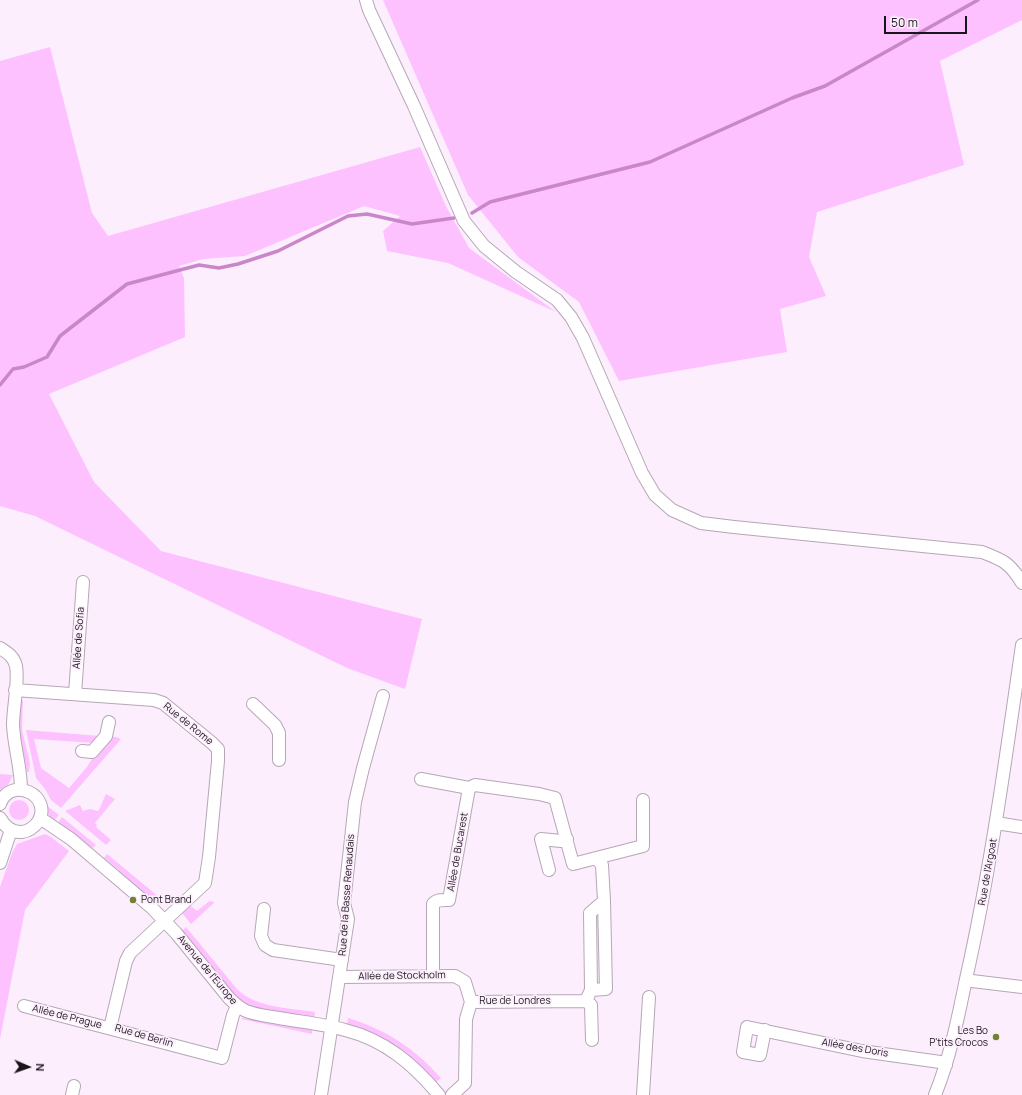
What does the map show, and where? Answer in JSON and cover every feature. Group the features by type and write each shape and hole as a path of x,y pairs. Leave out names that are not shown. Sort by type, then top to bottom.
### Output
{"street":[{"path":"366,0 369,10 414,106 464,221 484,246 516,272 557,300 571,317 583,338 642,473 656,495 672,510 701,523 707,524 982,552 1018,567 1022,583"},
{"name":"Allée de Sofia","path":"75,694 83,582"},
{"name":"Rue de l'Argoat","path":"935,1095 946,1065 980,918 996,823 1022,645"},
{"path":"0,648 14,661 17,672 14,732 21,773 21,789"},
{"name":"Rue de Rome","path":"15,690 154,700 163,703 218,749 209,857 205,883 164,920"},
{"name":"Rue de la Basse Renaudais","path":"321,1095 348,919 344,903 355,802 383,696"},
{"path":"253,704 275,725 279,733 279,760"},
{"path":"82,752 92,752 106,736 109,722"},
{"path":"421,779 469,788 475,785 539,794 555,798 573,864 643,846 643,800"},
{"name":"Allée de Bucarest","path":"433,975 433,904 440,900 449,900 469,788"},
{"path":"0,802 6,794 13,790 27,790 36,797 41,810 40,818 36,824 25,831 18,832 11,830 4,825 0,818"},
{"name":"Avenue de l'Europe","path":"40,818 71,839 152,908 164,920 218,986 238,1006 255,1014 344,1029 369,1037 393,1050 413,1066 439,1095"},
{"path":"996,823 1022,826"},
{"path":"0,864 11,830"},
{"path":"549,870 541,839 567,839"},
{"name":"Rue de Londres","path":"452,1095 465,1083 466,1019 471,1002 588,995 606,989 602,865 596,858"},
{"path":"264,909 261,936 264,945 273,950 342,960"},
{"name":"Rue de Berlin","path":"164,920 130,953 126,961 110,1028 222,1058 233,1015 238,1006"},
{"name":"Allée de Stockholm","path":"340,977 455,976 465,982 471,1002"},
{"path":"966,979 1022,987"},
{"path":"588,995 591,1005 592,1040"},
{"path":"643,1095 649,997"},
{"name":"Allée de Prague","path":"24,1006 110,1028"},
{"name":"Allée des Doris","path":"765,1030 862,1051 940,1062 946,1065"}],"shaded area":[{"path":"383,0 1022,0 1022,20 940,61 964,165 817,212 809,257 826,296 780,309 787,352 619,381 579,302 518,257 468,195"},
{"path":"50,47 92,213 108,236 420,147 446,206 469,248 556,312 448,263 387,251 383,231 400,216 364,206 245,256 203,259 179,266 184,278 185,337 49,394 94,482 161,551 422,619 405,689 347,668 35,516 0,506 0,61"},
{"path":"22,700 22,730 30,763 29,772 27,772 19,730 20,702"},
{"path":"26,730 100,736 95,743 34,739 41,768 69,788 87,767 106,736 121,739 61,808 51,800 45,789 36,778"},
{"path":"0,774 13,775 8,785 0,790"},
{"path":"106,794 115,799 95,823 97,825 96,827 111,840 106,845 65,811 80,805 83,811 90,809 98,811"},
{"path":"19,800 26,803 29,810 26,817 19,820 12,817 9,810 12,803"},
{"path":"46,805 59,815 54,821 49,816"},
{"path":"62,817 96,845 90,849 57,824"},
{"path":"45,834 69,851 25,910 0,1039 0,887 12,853 17,844"},
{"path":"107,854 159,897 154,902 118,872 119,870 104,858"},
{"path":"211,901 214,903 191,924 182,913 191,906 197,911"},
{"path":"186,927 237,989 245,995 263,1004 315,1012 314,1019 257,1009 246,1005 236,997 181,932"},
{"path":"243,1018 312,1029 312,1034 241,1019"},
{"path":"348,1018 375,1028 399,1041 421,1058 441,1078 435,1083 426,1072 396,1047 373,1034 347,1024"}],"waterway":[{"path":"472,213 490,202 650,162 792,98 825,86 978,0"},
{"path":"0,385 13,369 24,367 47,357 60,336 127,284 199,265 219,268 238,264 278,251 348,216 367,214 412,224 454,218"}],"place":[{"name":"Pont Brand","path":"133,900"},
{"name":"Les Bo P'tits Crocos","path":"996,1037"}]}
